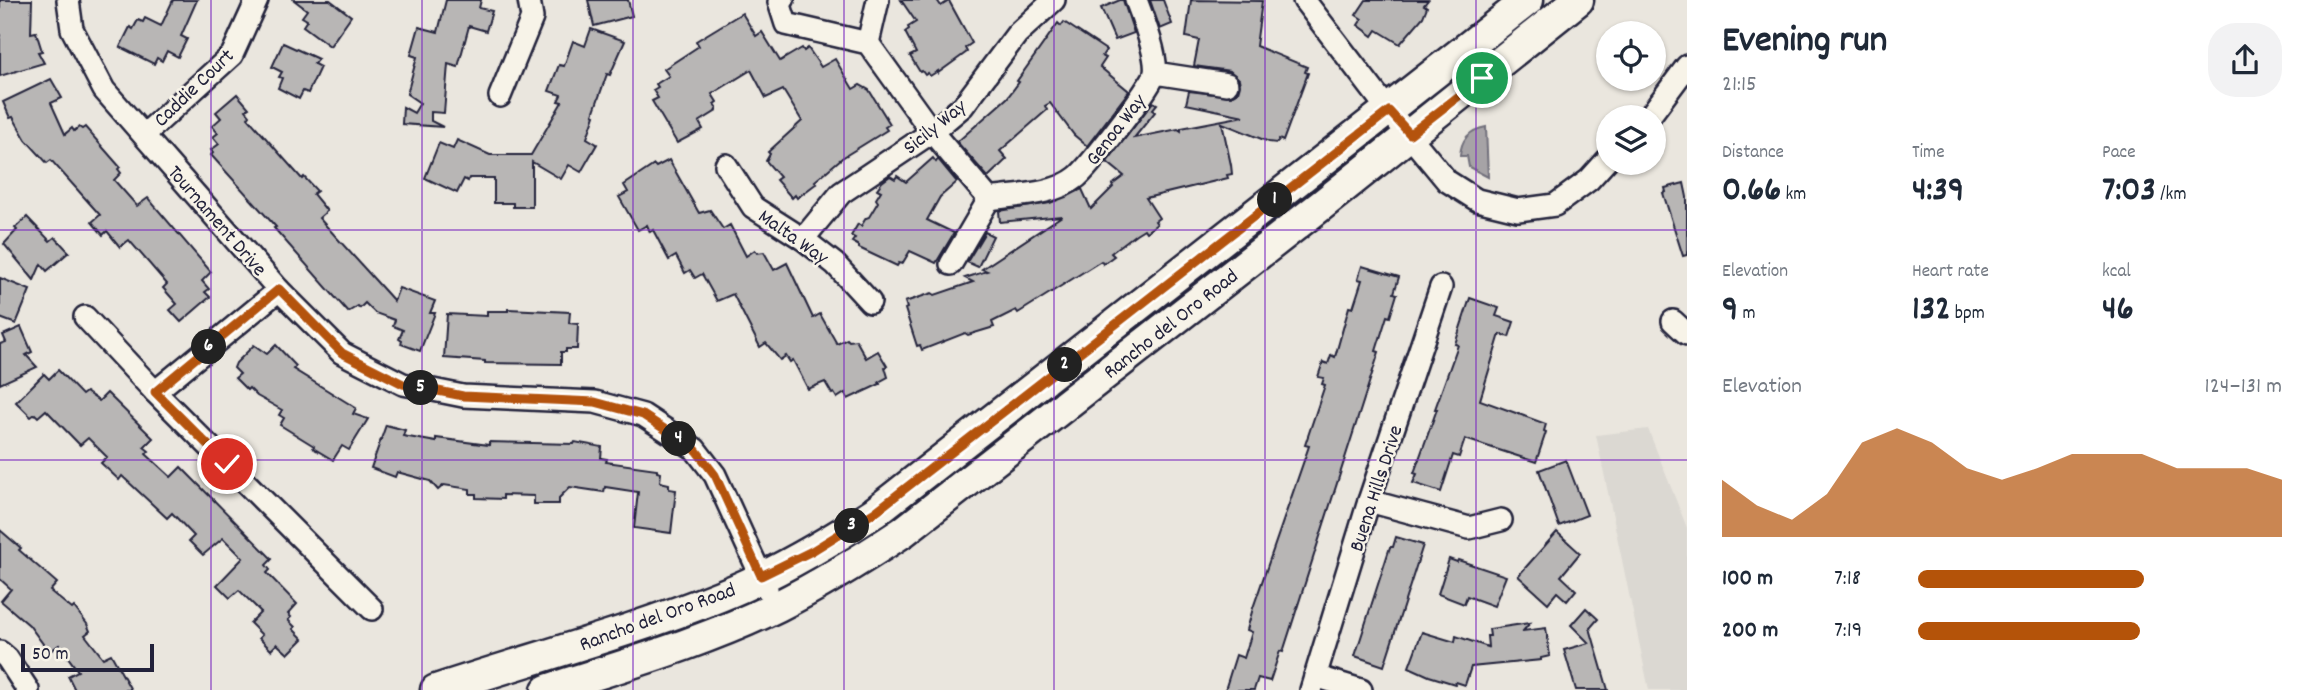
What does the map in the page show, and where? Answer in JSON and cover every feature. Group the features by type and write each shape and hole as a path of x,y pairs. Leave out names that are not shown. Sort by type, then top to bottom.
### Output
{"main road":[{"name":"Rancho del Oro Road","path":"436,690 708,600 812,551 875,512 1528,0"},
{"name":"Rancho del Oro Road","path":"547,690 694,642 776,607 839,573 903,532 1578,0"}],"street":[{"name":"Tournament Drive","path":"68,0 72,29 104,90 279,289 342,353 403,384 463,396 595,402 643,415 695,449 715,475 776,607"},
{"name":"Caddie Court","path":"144,135 232,55 257,0"},
{"path":"500,96 532,18 529,0"},
{"path":"783,0 779,2 786,24 868,43 932,132 989,199 951,264"},
{"path":"868,43 878,0"},
{"name":"Sicily Way","path":"803,239 841,194 932,132 963,106 1017,34 1054,0"},
{"name":"Genoa Way","path":"989,199 1052,189 1077,177 1142,97 1155,73 1150,36 1136,0"},
{"path":"1304,0 1389,111 1447,181 1477,200 1518,210 1555,205 1596,172"},
{"path":"1658,105 1687,65"},
{"name":"Genoa Way","path":"1155,73 1227,84"},
{"name":"Malta Way","path":"726,165 753,207 803,239 835,264 870,302"},
{"name":"Buena Hills Drive","path":"1313,683 1369,501 1441,287"},
{"path":"155,392 279,289"},
{"path":"85,317 155,392 372,609"},
{"path":"1369,501 1469,528 1501,520"},
{"path":"0,652 28,690"},
{"path":"1313,683 1360,690"}],"shaded area":[{"path":"1486,127 1488,177 1469,167 1467,156 1460,156 1467,136"},
{"path":"1648,429 1687,528 1687,690 1649,690 1596,435"}],"building":[{"path":"0,0 32,0 31,33 36,32 42,51 38,52 44,63 0,76"},
{"path":"173,0 197,0 181,36 187,39 178,57 167,51 162,61 157,58 154,64 120,47 130,27 133,29 138,20 143,22 145,18 161,26"},
{"path":"294,0 330,0 351,16 330,46 303,26 307,20 302,17 307,10"},
{"path":"446,0 481,0 479,8 492,11 486,31 469,26 458,67 448,64 444,113 431,112 431,121 443,127 402,124 403,107 414,113 420,103 407,94 417,57 411,55 419,27 438,32"},
{"path":"588,0 628,0 632,16 594,26"},
{"path":"901,0 937,0 941,6 949,1 972,43 965,48 967,52 938,73 930,76 920,72 910,56 916,53 905,32 916,22"},
{"path":"1123,0 1134,33 1115,40 1101,8"},
{"path":"1150,0 1163,0 1172,24 1160,29"},
{"path":"1191,0 1262,1 1256,46 1307,67 1305,72 1308,73 1283,141 1279,139 1277,143 1269,142 1222,123 1232,174 1227,175 1228,178 1146,198 1159,218 1155,221 1157,224 1146,232 1144,229 1136,234 1111,253 1114,256 1103,264 1101,261 1018,313 1016,310 992,322 994,327 968,335 965,333 922,350 920,345 917,346 905,302 973,282 965,278 987,271 982,269 1062,216 1000,222 999,211 1050,203 1082,189 1091,209 1112,185 1124,176 1107,162 1153,102 1157,104 1152,110 1155,112 1134,138 1178,129 1181,131 1181,128 1244,116 1186,104 1189,91 1231,96 1238,92 1240,85 1239,79 1230,71 1194,66 1199,40 1186,37"},
{"path":"1366,0 1428,0 1424,5 1427,7 1423,17 1400,44 1377,30 1373,36 1358,25 1362,19 1356,15"},
{"path":"742,13 756,36 762,32 780,61 802,48 804,51 808,48 821,67 835,59 853,89 860,85 869,90 890,124 885,127 887,130 842,158 797,198 795,195 792,198 776,180 780,177 766,161 770,154 768,152 802,121 783,90 766,98 751,70 712,94 717,108 699,122 703,129 677,143 652,101 658,98 653,90 658,87 656,84 669,76 664,69 699,46 696,41"},
{"path":"1064,22 1106,50 1102,56 1106,58 1100,67 1129,91 1087,146 1074,135 1050,103 1045,106 1047,110 1000,151 1007,159 988,177 957,142 1007,98 1058,23 1061,26"},
{"path":"591,29 625,41 610,75 607,74 593,114 595,115 587,138 597,144 581,172 569,165 561,179 532,162 532,207 494,203 494,178 469,178 468,181 464,179 457,193 425,178 439,143 453,149 457,140 490,155 531,155 562,102 558,101 561,95 549,91 559,65 564,66 573,41 585,46"},
{"path":"283,43 318,59 314,64 320,67 308,93 303,91 299,99 278,88 282,72 272,67"},
{"path":"51,79 62,98 51,103 65,134 72,128 74,131 85,127 120,167 118,169 121,173 114,180 137,206 148,198 211,272 202,281 209,289 205,292 210,297 181,322 170,310 177,304 163,288 167,284 129,240 120,247 107,231 103,235 92,222 100,215 51,160 47,163 26,140 13,117 10,118 3,102"},
{"path":"237,94 249,108 246,110 250,115 248,118 302,179 304,177 317,191 313,194 327,211 319,218 394,301 399,288 435,301 430,313 435,313 420,351 401,344 399,339 403,330 393,326 395,320 375,313 365,303 348,312 211,155 211,150 219,144 213,137 218,133 212,126 221,118 216,112"},
{"path":"933,158 936,162 938,159 957,182 940,197 927,220 954,233 936,263 910,251 902,264 897,266 852,242 855,238 851,236 858,224 861,226 878,202 876,199 881,191 877,189 882,182 890,176 895,179 897,176 906,182"},
{"path":"669,160 699,213 710,210 723,229 730,225 746,256 755,250 757,253 764,252 774,270 787,263 813,318 820,314 837,344 847,339 856,340 866,358 878,351 887,366 888,377 879,382 880,384 848,399 845,393 837,398 825,382 808,389 793,360 790,362 786,356 780,360 766,343 760,347 733,294 717,301 702,274 695,278 690,270 685,273 676,256 669,260 653,230 650,232 647,225 638,230 619,197 628,192 624,185 654,165 656,167"},
{"path":"1684,183 1687,197 1687,255 1683,256 1663,193 1666,192 1665,188"},
{"path":"27,217 50,241 55,237 69,252 47,271 41,264 34,280 4,244"},
{"path":"985,232 993,236 978,267 967,262"},
{"path":"1362,266 1399,277 1394,293 1397,294 1390,317 1387,316 1376,351 1379,352 1283,652 1280,651 1270,681 1258,678 1254,690 1225,690 1236,655 1244,658 1252,632 1247,630 1253,608 1309,446 1305,445 1325,385 1322,384 1324,378 1318,377 1323,362 1328,364 1331,355 1335,357 1349,307 1353,308 1362,280 1358,279"},
{"path":"0,278 30,290 16,324 0,318"},
{"path":"1470,298 1499,308 1496,316 1514,322 1509,337 1500,334 1480,400 1546,424 1546,432 1536,462 1465,439 1459,457 1453,455 1441,492 1413,483 1417,474 1414,473 1458,345 1455,344"},
{"path":"508,309 570,312 569,323 578,324 577,349 561,352 561,364 485,363 444,358 447,314 487,316 487,311"},
{"path":"21,327 32,352 26,355 37,367 0,384 0,344 6,342 3,335"},
{"path":"254,345 267,354 276,345 296,366 293,369 356,408 353,414 368,419 349,450 342,446 333,460 313,448 314,446 280,425 284,418 279,415 282,410 257,396 249,388 247,390 235,378 240,374 234,368 236,363"},
{"path":"58,370 82,395 86,392 99,401 107,393 153,438 144,447 149,451 146,454 171,477 181,467 272,559 266,565 270,570 267,573 297,604 288,614 291,617 288,620 303,639 288,654 277,644 271,650 259,638 262,635 250,623 261,612 239,590 230,598 217,585 243,558 223,538 203,555 189,541 194,536 172,513 167,518 122,476 119,480 101,463 107,457 88,438 80,445 46,410 38,417 35,414 31,417 16,402 44,374 49,379"},
{"path":"386,425 405,430 403,436 436,442 436,438 489,445 489,442 575,442 602,447 601,458 607,459 606,462 657,469 657,472 661,473 660,482 669,484 669,489 676,490 671,533 634,528 638,492 605,487 604,492 570,487 559,498 559,504 534,504 534,496 476,498 476,494 470,494 470,489 444,485 438,490 430,481 397,472 395,477 371,468"},
{"path":"1566,460 1587,515 1559,526 1539,470"},
{"path":"0,530 57,583 50,591 72,609 74,607 90,631 85,635 103,658 111,654 131,690 75,690 68,676 78,671 59,645 49,652 29,625 1,601 11,589 0,579"},
{"path":"1557,532 1580,553 1561,576 1576,590 1567,601 1557,592 1548,603 1518,576"},
{"path":"1396,537 1423,545 1384,666 1355,656 1390,547 1393,547"},
{"path":"1449,559 1506,576 1494,606 1467,596 1464,604 1438,594"},
{"path":"1586,608 1598,619 1590,628 1608,690 1576,690 1564,650 1589,643 1571,625"},
{"path":"1530,623 1523,631 1546,628 1550,656 1541,660 1471,667 1465,685 1429,676 1409,667 1422,632 1455,642 1456,636 1488,647 1489,629"}],"route":[{"path":"227,464 155,392 279,289 342,353 403,384 463,396 595,402 643,415 695,449 715,475 761,576 812,551 875,512 1389,111 1410,134 1482,78"}]}
